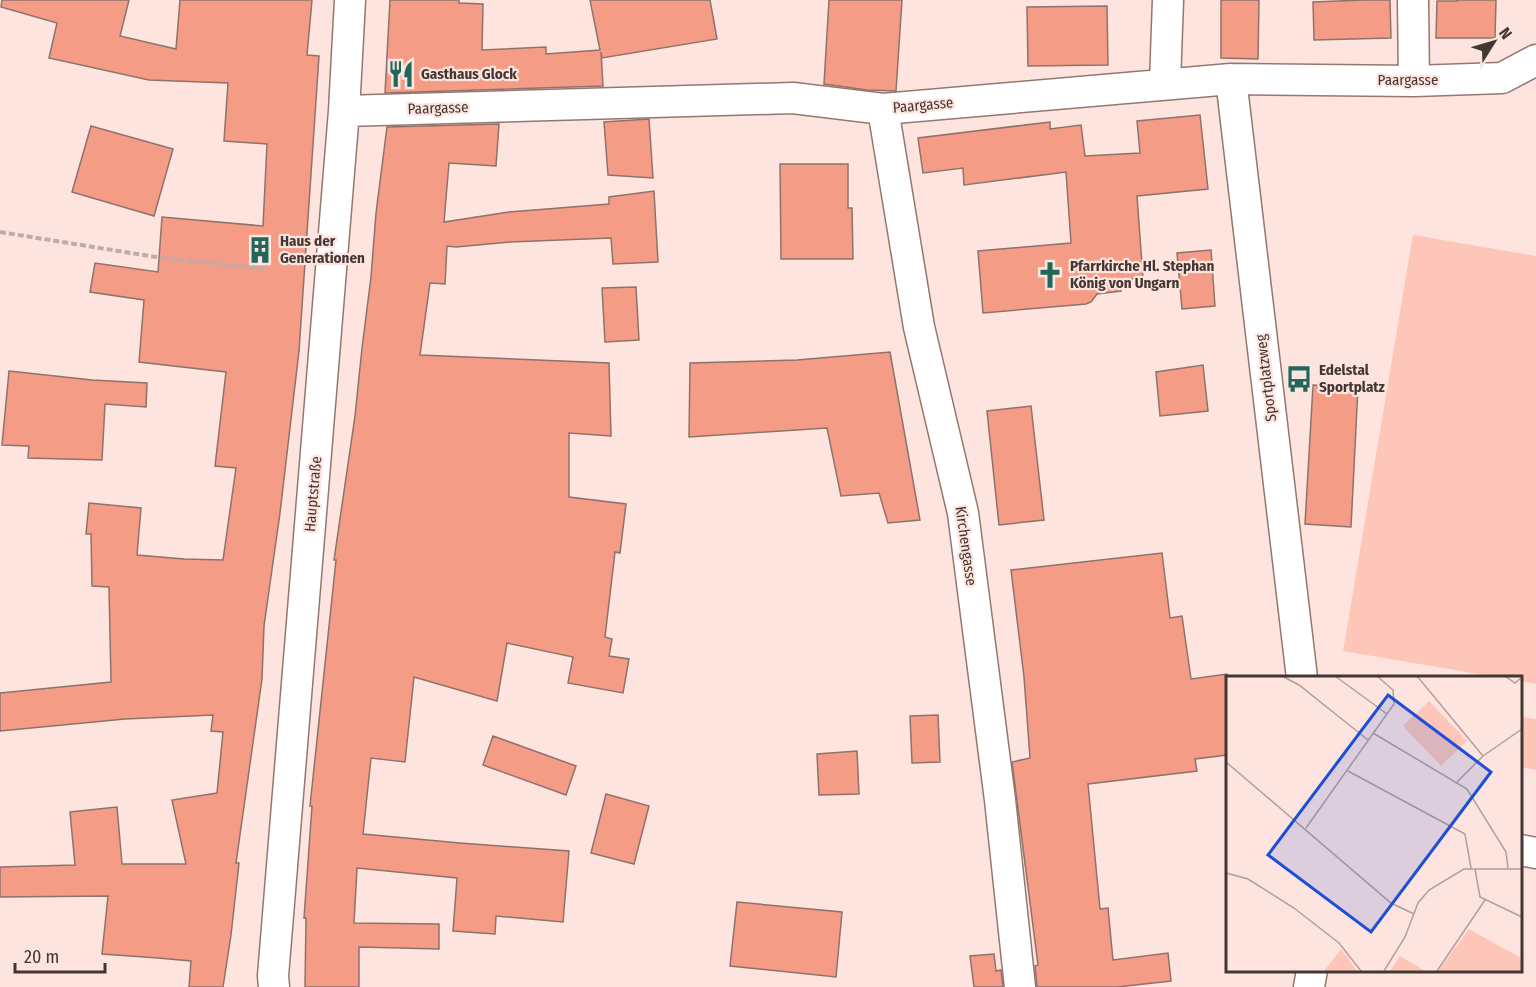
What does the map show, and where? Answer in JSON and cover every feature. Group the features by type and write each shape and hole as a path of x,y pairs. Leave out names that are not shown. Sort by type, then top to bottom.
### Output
{"street":[{"name":"Hauptstraße","path":"274,987 274,964 345,111 350,0"},
{"path":"1165,83 1168,0"},
{"path":"1413,0 1414,81"},
{"name":"Paargasse","path":"345,111 793,98 883,109 1230,79 1414,81 1502,78 1536,60"},
{"name":"Sportplatzweg","path":"1230,79 1302,676"},
{"name":"Kirchengasse","path":"883,109 919,327 963,513 1000,800 1020,987"},
{"path":"1521,850 1536,853"},
{"path":"1309,987 1312,972"}],"path":[{"path":"0,232 162,258 266,269"}],"shaded area":[{"path":"1413,235 1536,256 1536,684 1521,681 1521,676 1490,676 1343,651"},
{"path":"1523,717 1536,719 1536,770 1521,767"}],"building":[{"path":"2,0 129,0 120,36 176,49 180,0 312,0 307,55 319,56 299,351 264,626 262,679 236,863 239,863 223,987 189,987 191,961 102,954 108,896 0,897 0,867 75,865 70,812 117,807 122,864 186,864 172,800 217,793 223,732 211,731 213,715 125,719 0,731 0,693 111,682 109,587 92,586 91,534 86,534 89,503 141,508 137,555 223,560 236,468 215,466 226,372 139,362 144,300 90,292 95,263 158,272 162,217 263,226 267,144 224,141 228,83 149,80 49,58 57,23 1,7"},
{"path":"390,0 459,0 459,3 483,4 482,50 546,47 546,54 600,50 590,0 710,0 717,39 602,58 601,52 603,86 385,93"},
{"path":"829,0 902,0 896,91 867,90 824,84"},
{"path":"1221,0 1259,0 1258,59 1221,58"},
{"path":"1390,0 1391,38 1314,40 1313,2"},
{"path":"1496,0 1495,38 1436,38 1437,1"},
{"path":"1107,6 1108,65 1028,66 1027,7"},
{"path":"1200,115 1208,189 1137,196 1143,278 1120,280 1121,291 1097,294 1091,302 1086,304 983,313 978,251 1071,243 1066,172 964,185 963,168 923,173 918,138 1050,122 1050,129 1081,125 1085,156 1140,153 1137,121"},
{"path":"649,119 653,178 608,175 604,122"},
{"path":"499,124 496,166 449,163 444,222 509,212 609,204 609,197 654,191 658,262 613,264 611,238 447,246 445,284 430,283 420,355 609,363 611,436 569,433 569,497 626,504 620,553 615,552 605,637 612,639 609,656 629,659 623,693 568,683 573,657 507,643 497,701 414,677 405,762 371,758 363,834 569,851 563,922 496,916 495,934 453,931 457,878 357,868 354,923 439,924 439,949 359,947 359,987 305,987 306,918 304,918 312,806 310,806 336,560 334,560 355,416 387,127"},
{"path":"91,126 173,149 154,216 72,192"},
{"path":"780,164 848,164 848,208 852,208 853,259 781,259"},
{"path":"1211,250 1215,306 1182,309 1177,253"},
{"path":"636,287 639,340 605,342 602,288"},
{"path":"890,352 920,520 888,523 879,493 841,496 827,428 689,437 690,363 797,360"},
{"path":"1203,365 1208,411 1160,416 1156,372"},
{"path":"9,371 147,383 146,407 105,404 102,460 28,458 29,446 2,445"},
{"path":"1313,385 1358,387 1351,527 1305,524"},
{"path":"1031,406 1044,520 999,525 987,411"},
{"path":"1162,553 1170,618 1182,616 1191,679 1227,674 1226,755 1195,759 1197,771 1088,784 1100,909 1108,908 1113,960 1168,953 1171,981 1117,987 1037,987 1035,966 1038,965 1012,762 1030,758 1024,677 1011,570"},
{"path":"938,715 940,762 912,763 910,716"},
{"path":"493,736 576,766 566,795 483,765"},
{"path":"857,751 859,794 819,795 817,754"},
{"path":"606,794 649,806 634,864 591,853"},
{"path":"737,902 842,912 836,977 730,966"},
{"path":"994,954 996,971 1001,970 1003,987 974,987 970,956"}],"place":[{"name":"Gasthaus Glock","path":"401,74"},
{"name":"Haus der Generationen","path":"260,250"},
{"name":"Pfarrkirche Hl. Stephan König von Ungarn","path":"1050,275"},
{"name":"Edelstal Sportplatz","path":"1299,379"}]}
